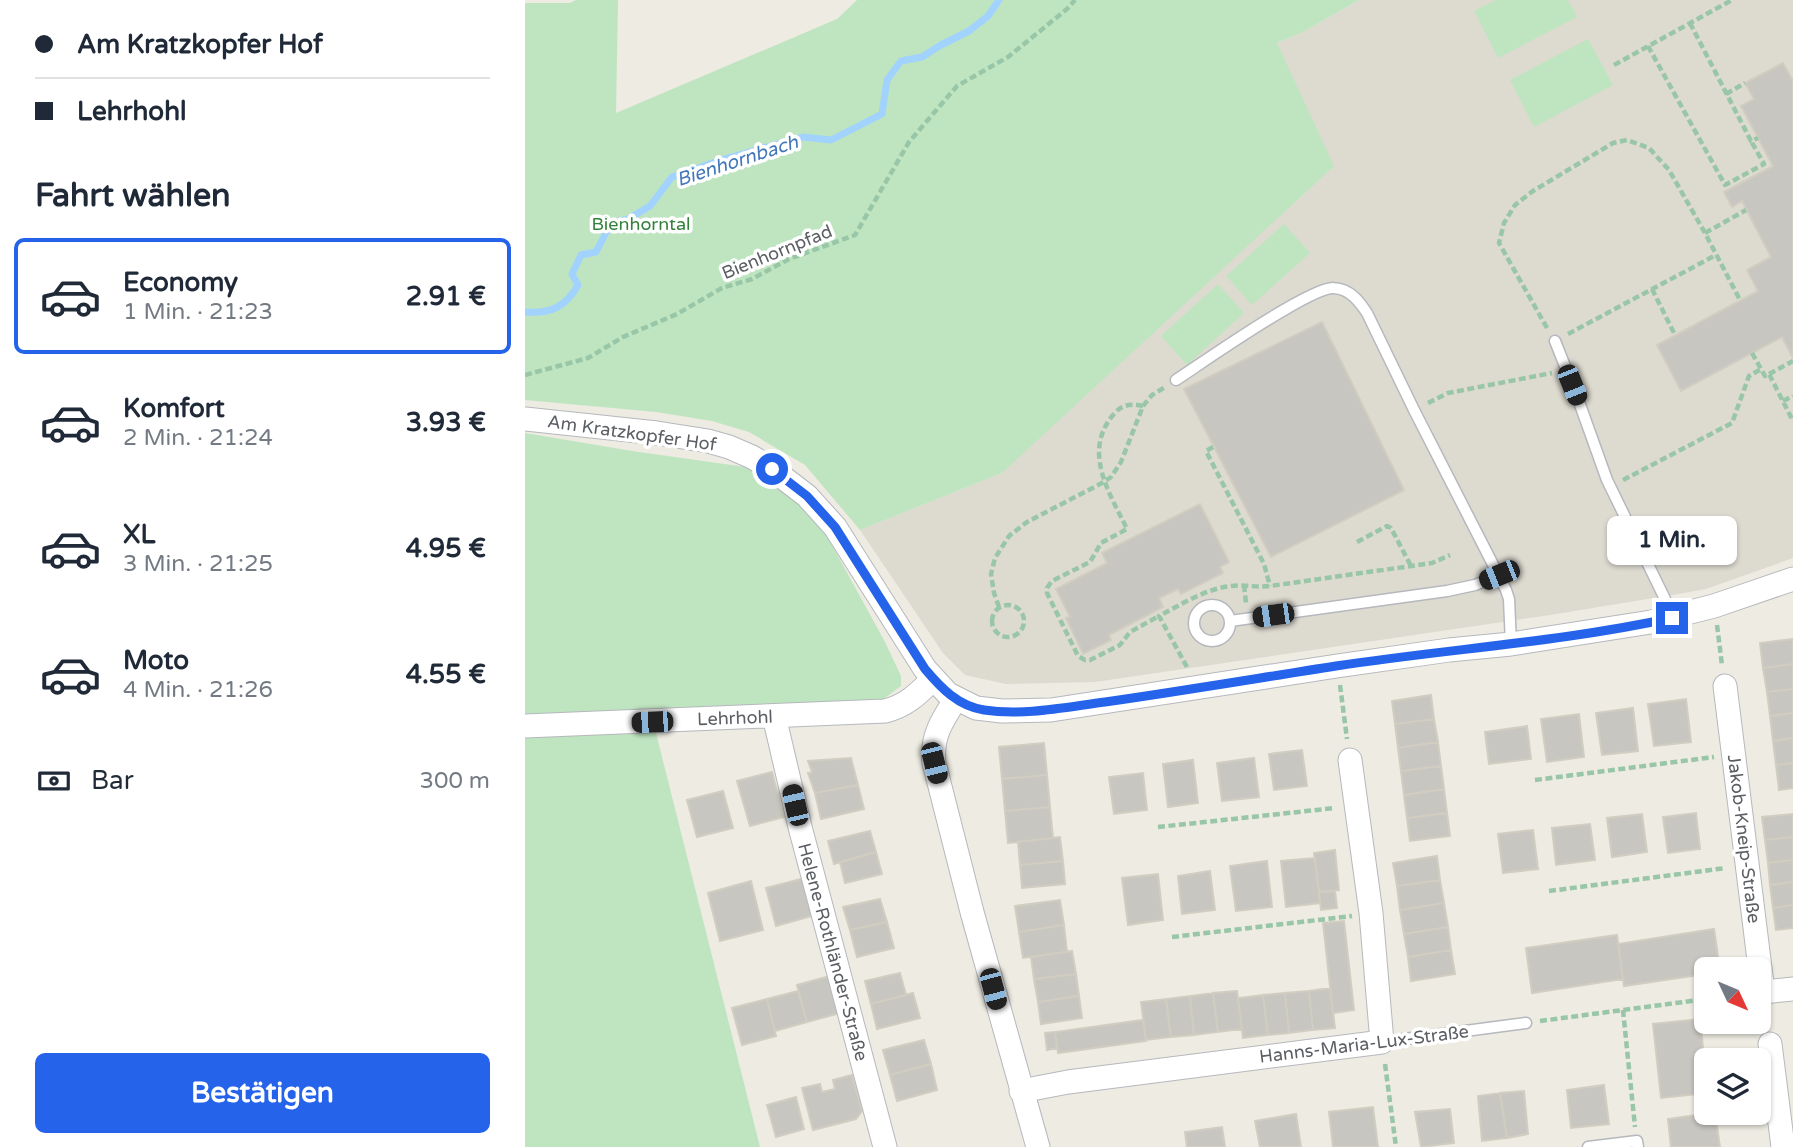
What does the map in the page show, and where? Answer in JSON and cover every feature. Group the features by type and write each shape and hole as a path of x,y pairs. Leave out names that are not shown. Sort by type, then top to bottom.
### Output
{"street":[{"name":"Am Kratzkopfer Hof","path":"525,419 708,441 752,457 772,469 807,496 835,527 921,662 940,687 956,699"},
{"path":"1038,1147 972,912 934,763 933,750 938,729 956,699 988,710 1051,710 1337,666 1511,644 1672,618 1793,579"},
{"name":"Lehrhohl","path":"525,726 885,711 897,709 933,679"},
{"name":"Jakob-Kneip-Straße","path":"1725,686 1763,992 1793,989"},
{"name":"Helene-Rothländer-Straße","path":"774,716 800,827 885,1147"},
{"path":"1350,760 1371,913 1382,1042"},
{"name":"Hanns-Maria-Lux-Straße","path":"1021,1091 1068,1082 1382,1042"},
{"path":"1770,1044 1783,1147"}],"lane":[{"path":"1176,380 1288,307 1318,291 1331,287 1352,294 1360,303 1499,575 1509,599 1511,644"},
{"path":"1555,341 1610,487 1672,618"},
{"path":"1230,621 1447,591 1475,585 1499,575"},
{"name":"Hanns-Maria-Lux-Straße","path":"1382,1042 1526,1023"},
{"path":"1588,1147 1637,1144"}],"path":[{"name":"Bienhornpfad","path":"525,375 588,358 623,337 677,314 722,289 752,279 789,259 855,235 909,142 957,86 1008,57 1075,0"},
{"path":"1614,65 1732,0"},
{"path":"1648,46 1725,185 1763,164 1690,23"},
{"path":"1726,94 1745,83"},
{"path":"1751,141 1758,138"},
{"path":"1716,255 1555,341 1499,243 1504,223 1515,205 1533,191 1613,143 1627,140 1649,148 1669,170 1705,233 1740,300"},
{"path":"1705,233 1747,210"},
{"path":"1652,289 1675,335"},
{"path":"1752,353 1765,376 1793,361"},
{"path":"1610,487 1732,423 1749,376 1761,369"},
{"path":"1414,410 1448,393 1566,370"},
{"path":"1769,374 1793,421"},
{"path":"999,607 991,574 995,558 1009,536 1027,522 1111,477 1121,462 1143,406 1152,395 1176,380"},
{"path":"1783,401 1793,396"},
{"path":"1143,406 1135,404 1122,407 1109,420 1101,438 1101,475 1127,529 1101,543 1090,562 1052,581 1047,588 1078,656 1085,660 1120,645 1130,632 1208,591 1233,585 1255,588 1432,563 1450,555"},
{"path":"1213,447 1206,451 1264,564 1270,586"},
{"path":"1357,542 1387,526 1391,528 1411,565"},
{"path":"1014,606 1022,613 1024,623 1016,635 999,635 992,627 993,616 999,607 1014,606"},
{"path":"1714,606 1725,686"},
{"path":"1159,616 1189,673"},
{"path":"1340,685 1350,760"},
{"path":"1535,780 1733,754"},
{"path":"1158,827 1357,805"},
{"path":"1549,891 1747,866"},
{"path":"1172,937 1371,913"},
{"path":"1526,1023 1694,1001"},
{"path":"1623,1010 1637,1144"},
{"path":"1382,1042 1396,1147"}],"shaded area":[{"path":"1359,0 1793,0 1793,558 1706,589 1678,594 1095,682 1006,684 965,675 943,653 860,530 1002,473 1277,43 1301,33"}],"green space":[{"name":"Bienhorntal","path":"576,0 618,0 616,113 837,19 857,0 1359,0 1301,33 1277,43 1334,166 1002,473 860,530 805,465 749,432 712,421 656,412 525,400 525,3 570,3"},
{"path":"1496,0 1568,0 1577,17 1498,58 1474,11"},
{"path":"1588,39 1613,85 1534,127 1510,80"},
{"path":"1284,224 1310,253 1252,305 1226,276"},
{"path":"1218,284 1244,313 1187,365 1161,336"},
{"path":"525,433 753,468 797,498 828,538 885,642 901,676 901,686 882,700 525,718"},
{"path":"655,729 760,1147 525,1147 525,733"}],"building":[{"path":"1783,63 1793,81 1793,358 1782,337 1681,391 1657,345 1758,291 1747,270 1771,257 1742,201 1732,207 1724,192 1773,166 1741,106 1754,99 1745,83"},
{"path":"1322,322 1404,490 1271,557 1184,389"},
{"path":"1200,504 1229,562 1220,567 1223,573 1181,594 1178,589 1159,598 1163,607 1109,635 1111,640 1083,654 1066,618 1070,617 1056,589 1107,563 1102,553"},
{"path":"1793,639 1793,664 1763,668 1760,643"},
{"path":"1793,664 1793,689 1767,692 1763,668"},
{"path":"1793,689 1793,713 1770,716 1767,692"},
{"path":"1431,695 1434,719 1395,724 1392,701"},
{"path":"1686,699 1691,742 1654,746 1648,704"},
{"path":"1633,708 1638,751 1602,755 1596,713"},
{"path":"1793,713 1793,738 1773,741 1770,716"},
{"path":"1579,714 1584,757 1547,762 1541,719"},
{"path":"1434,719 1438,742 1398,748 1395,724"},
{"path":"1527,726 1531,759 1489,764 1485,732"},
{"path":"1793,738 1793,763 1776,765 1773,741"},
{"path":"1438,742 1441,766 1401,771 1398,748"},
{"path":"1044,743 1047,775 1002,779 999,747"},
{"path":"1302,750 1307,786 1274,790 1269,754"},
{"path":"851,758 858,785 815,793 808,773 812,772 808,761"},
{"path":"1254,758 1259,797 1222,801 1217,763"},
{"path":"1193,760 1198,803 1168,807 1163,764"},
{"path":"1793,763 1793,788 1779,790 1776,765"},
{"path":"1441,766 1444,789 1404,795 1401,771"},
{"path":"772,772 784,817 750,826 737,781"},
{"path":"1143,773 1147,810 1114,814 1109,777"},
{"path":"1047,775 1050,807 1005,811 1002,779"},
{"path":"858,785 864,809 821,819 815,793"},
{"path":"1444,789 1447,813 1407,818 1404,795"},
{"path":"723,791 733,828 697,837 687,800"},
{"path":"1050,807 1053,838 1008,843 1005,811"},
{"path":"1447,813 1450,836 1410,841 1407,818"},
{"path":"1696,813 1700,849 1668,853 1663,817"},
{"path":"1642,814 1647,852 1612,857 1607,818"},
{"path":"1793,814 1793,837 1765,840 1762,817"},
{"path":"1590,824 1595,860 1556,865 1552,828"},
{"path":"1533,830 1538,869 1503,873 1498,834"},
{"path":"870,831 876,852 834,864 828,841"},
{"path":"1060,837 1063,861 1020,865 1018,842"},
{"path":"1793,837 1793,860 1768,863 1765,840"},
{"path":"1335,850 1339,890 1319,892 1314,853"},
{"path":"876,852 882,874 845,883 840,862"},
{"path":"1437,856 1440,880 1397,886 1393,863"},
{"path":"1315,858 1320,903 1286,907 1281,861"},
{"path":"1793,860 1793,882 1770,885 1768,863"},
{"path":"1063,861 1065,884 1022,888 1020,865"},
{"path":"1267,861 1272,907 1236,911 1230,866"},
{"path":"1210,871 1215,910 1182,914 1178,876"},
{"path":"1158,874 1163,920 1128,925 1122,878"},
{"path":"805,878 815,915 776,926 766,888"},
{"path":"1440,880 1444,903 1400,910 1397,886"},
{"path":"751,881 763,930 720,941 708,893"},
{"path":"1793,882 1793,905 1773,908 1770,885"},
{"path":"1335,891 1337,908 1321,910 1319,892"},
{"path":"880,899 887,922 850,930 843,907"},
{"path":"1060,900 1064,925 1019,932 1015,906"},
{"path":"1444,903 1448,927 1404,934 1400,910"},
{"path":"1793,905 1793,928 1776,930 1773,908"},
{"path":"1344,921 1354,1010 1333,1013 1323,923"},
{"path":"887,922 894,948 857,957 850,930"},
{"path":"1064,925 1067,952 1023,958 1019,932"},
{"path":"1448,927 1451,950 1408,957 1404,934"},
{"path":"1714,929 1718,957 1694,957 1694,976 1624,986 1618,944"},
{"path":"1617,935 1623,979 1532,993 1526,948"},
{"path":"1451,950 1455,974 1411,981 1408,957"},
{"path":"1072,951 1076,974 1034,979 1031,957"},
{"path":"900,973 906,995 871,1004 865,981"},
{"path":"1076,974 1079,996 1038,1002 1034,979"},
{"path":"830,976 840,1013 807,1022 797,985"},
{"path":"1330,988 1335,1028 1313,1030 1309,991"},
{"path":"798,991 807,1022 775,1031 767,999"},
{"path":"1237,991 1242,1029 1218,1032 1213,993"},
{"path":"1309,991 1313,1030 1289,1033 1285,993"},
{"path":"913,993 920,1018 877,1029 871,1004"},
{"path":"1213,993 1218,1032 1194,1035 1190,996"},
{"path":"1285,993 1289,1033 1268,1035 1263,995"},
{"path":"1263,995 1268,1035 1243,1038 1238,998"},
{"path":"1079,996 1082,1018 1041,1024 1038,1002"},
{"path":"1190,996 1194,1035 1171,1037 1166,999"},
{"path":"767,999 776,1036 742,1045 732,1008"},
{"path":"1166,999 1171,1037 1146,1040 1141,1002"},
{"path":"1143,1020 1146,1041 1058,1053 1055,1032"},
{"path":"1694,1020 1694,1034 1702,1034 1703,1048 1694,1048 1694,1094 1661,1098 1653,1024"},
{"path":"1055,1032 1057,1048 1047,1050 1045,1033"},
{"path":"924,1040 931,1064 890,1075 883,1050"},
{"path":"931,1064 937,1090 897,1101 890,1075"},
{"path":"852,1075 862,1111 856,1119 813,1130 802,1088 820,1084 822,1092 835,1089 833,1080"},
{"path":"1604,1085 1609,1124 1571,1128 1567,1090"},
{"path":"1524,1091 1528,1134 1507,1138 1500,1093"},
{"path":"1500,1093 1507,1138 1482,1141 1478,1096"},
{"path":"796,1097 804,1129 776,1137 767,1105"},
{"path":"1373,1107 1378,1147 1333,1147 1329,1112"},
{"path":"1450,1109 1454,1143 1421,1147 1415,1112"},
{"path":"1296,1114 1301,1147 1260,1147 1255,1121"},
{"path":"1694,1115 1694,1125 1717,1125 1720,1147 1671,1147 1668,1119"},
{"path":"1222,1127 1225,1147 1187,1147 1185,1132"}],"waterway":[{"name":"Bienhornbach","path":"525,312 542,312 563,304 578,285 572,274 581,255 596,252 611,223 628,219 650,206 672,177 803,137 831,140 882,114 887,80 901,61 922,57 969,31 988,16 999,0"}],"route":[{"path":"772,469 807,496 835,527 925,669 940,687 956,699 988,710 1051,710 1337,666 1511,644 1672,618"}]}
